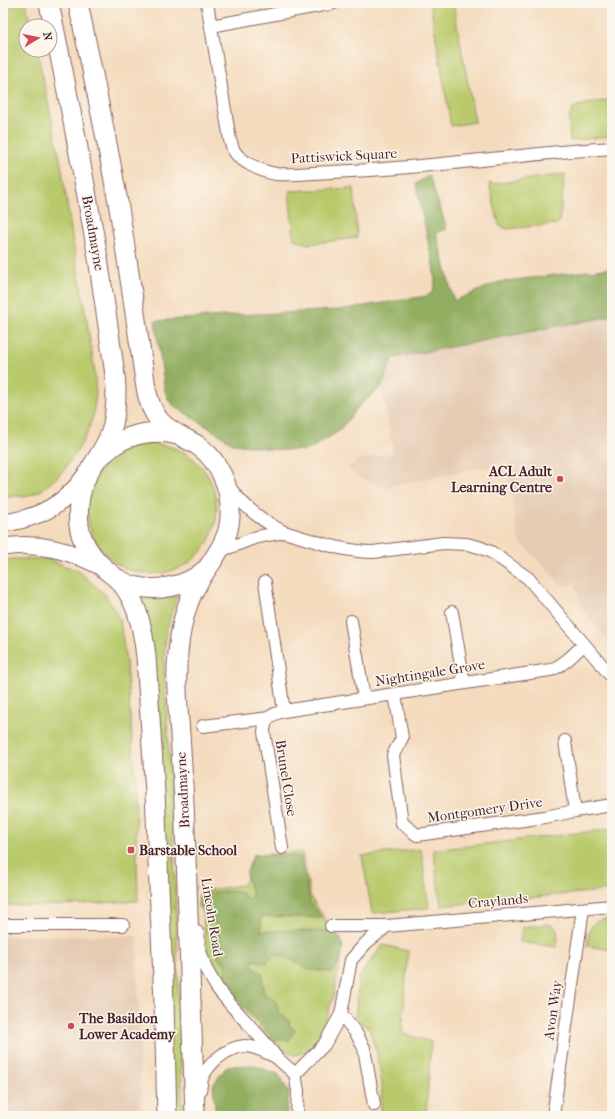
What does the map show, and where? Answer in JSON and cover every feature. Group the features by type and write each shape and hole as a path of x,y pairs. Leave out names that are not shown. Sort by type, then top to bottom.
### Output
{"main road":[{"name":"Broadmayne","path":"49,3 89,206 104,294 116,390 114,418 111,432 84,481 80,493 78,508 80,527 83,539 96,560 123,585 130,594 138,614 144,640 148,670 164,1002 167,1116"},
{"name":"Broadmayne","path":"78,3 118,202 148,401 153,412 165,426 199,446 215,463 223,476 229,494 231,512 230,525 226,539 220,551 200,579 193,592 181,630 178,651 177,685 185,828 196,1116"},
{"name":"Broadmayne","path":"94,464 116,444 139,435 160,432 181,436"},
{"path":"3,523 21,520 39,514 63,501 72,493 94,464"},
{"path":"3,547 28,545 52,548 80,557 110,573"},
{"name":"Broadmayne","path":"110,573 132,585 145,588 157,588 189,581 209,566"}],"street":[{"name":"Pattiswick Square","path":"207,3 230,140 233,149 245,161 268,172 287,175 374,170 426,166 572,150 612,148"},
{"path":"211,26 334,3"},
{"path":"223,476 242,504 264,521 284,532 350,550 363,552 443,543 456,543 479,547 491,552 528,578 612,677"},
{"path":"220,551 257,537 284,532"},
{"path":"264,582 284,711"},
{"path":"452,612 464,683"},
{"path":"351,621 364,698"},
{"name":"Nightingale Grove","path":"203,726 270,716 284,711 364,698 550,670 556,668 584,644"},
{"name":"Montgomery Drive","path":"395,694 402,738 393,755 402,823 417,835 545,817 612,805"},
{"name":"Brunel Close","path":"270,716 265,722 264,732 282,848"},
{"path":"564,741 575,811"},
{"name":"Lincoln Road","path":"185,828 199,948 206,969 217,988 230,1005 276,1058"},
{"name":"Craylands","path":"331,926 387,926 612,906"},
{"name":"Avon Way","path":"553,1116 583,909"},
{"path":"3,925 123,925"},
{"path":"297,1116 298,1091 295,1074 324,1045 341,1014 351,960 366,943 387,926"},
{"path":"341,1014 356,1033 364,1048 374,1104"},
{"name":"Lincoln Road","path":"196,1116 202,1076 215,1060 233,1049 245,1046 258,1048 276,1058 295,1074"}],"shaded area":[{"name":"ACL Adult Learning Centre","path":"612,316 612,645 582,608 575,584 563,586 519,541 506,462 386,487 360,478 347,468 360,459 394,452 381,387 393,358"},
{"name":"The Basildon Lower Academy","path":"3,936 137,936 141,1116 3,1116"}],"green space":[{"path":"3,3 26,3 29,18 18,18 18,58 39,58 61,163 94,367 96,394 93,416 86,436 63,471 40,491 26,497 8,497 3,503"},
{"path":"430,3 453,3 475,122 451,126"},
{"path":"612,99 612,136 570,141 569,117 572,110 577,106"},
{"path":"565,174 559,222 556,224 507,229 500,226 489,183 492,184"},
{"path":"429,175 447,229 436,232 454,301 499,282 612,268 612,316 393,358 381,387 358,407 339,431 308,450 279,450 234,444 169,401 165,391 155,321 339,310 427,296 433,292 435,282 433,265 416,184"},
{"path":"354,188 357,238 308,244 294,239 289,191"},
{"path":"158,444 177,449 198,463 212,484 216,496 216,522 212,534 198,555 177,569 165,573 146,574 127,569 106,555 92,534 88,522 87,503 92,484 106,463 127,449 139,445"},
{"path":"46,559 77,570 105,594 120,620 126,662 135,778 138,901 42,906 3,905 3,560"},
{"path":"177,596 169,621 165,644 164,667 173,825 183,1116 172,1116 141,598 159,599"},
{"path":"612,829 612,890 441,906 433,850"},
{"path":"421,849 429,908 372,913 362,856"},
{"path":"302,852 311,898 333,931 340,937 343,948 333,998 324,1024 316,1041 305,1052 295,1055 284,1051 275,1045 223,986 210,963 205,943 202,891 242,885 249,876 253,855"},
{"path":"253,855 300,856 310,902 322,918 261,916 261,931 333,931 341,941 342,946 341,956 333,972 309,970 294,961 275,954 267,963 253,960 252,967 262,973 263,992 276,1002 278,1011 289,1020 289,1025 295,1030 289,1040 275,1040 234,995 226,984 226,964 217,956 218,926 207,918 198,906 199,895 224,891 238,892 251,900 252,892 246,875"},
{"path":"612,918 612,950 587,946 592,925 599,920"},
{"path":"548,924 555,927 557,932 557,947 520,942 522,927"},
{"path":"383,945 408,951 402,1033 431,1042 426,1116 381,1116 382,1084 377,1054 369,1028 355,1019 359,977"},
{"path":"252,1065 278,1074 289,1092 286,1116 216,1116 213,1085 227,1066"}],"place":[{"name":"ACL Adult Learning Centre","path":"560,479"},
{"name":"Barstable School","path":"131,850"},
{"name":"The Basildon Lower Academy","path":"71,1026"}]}
